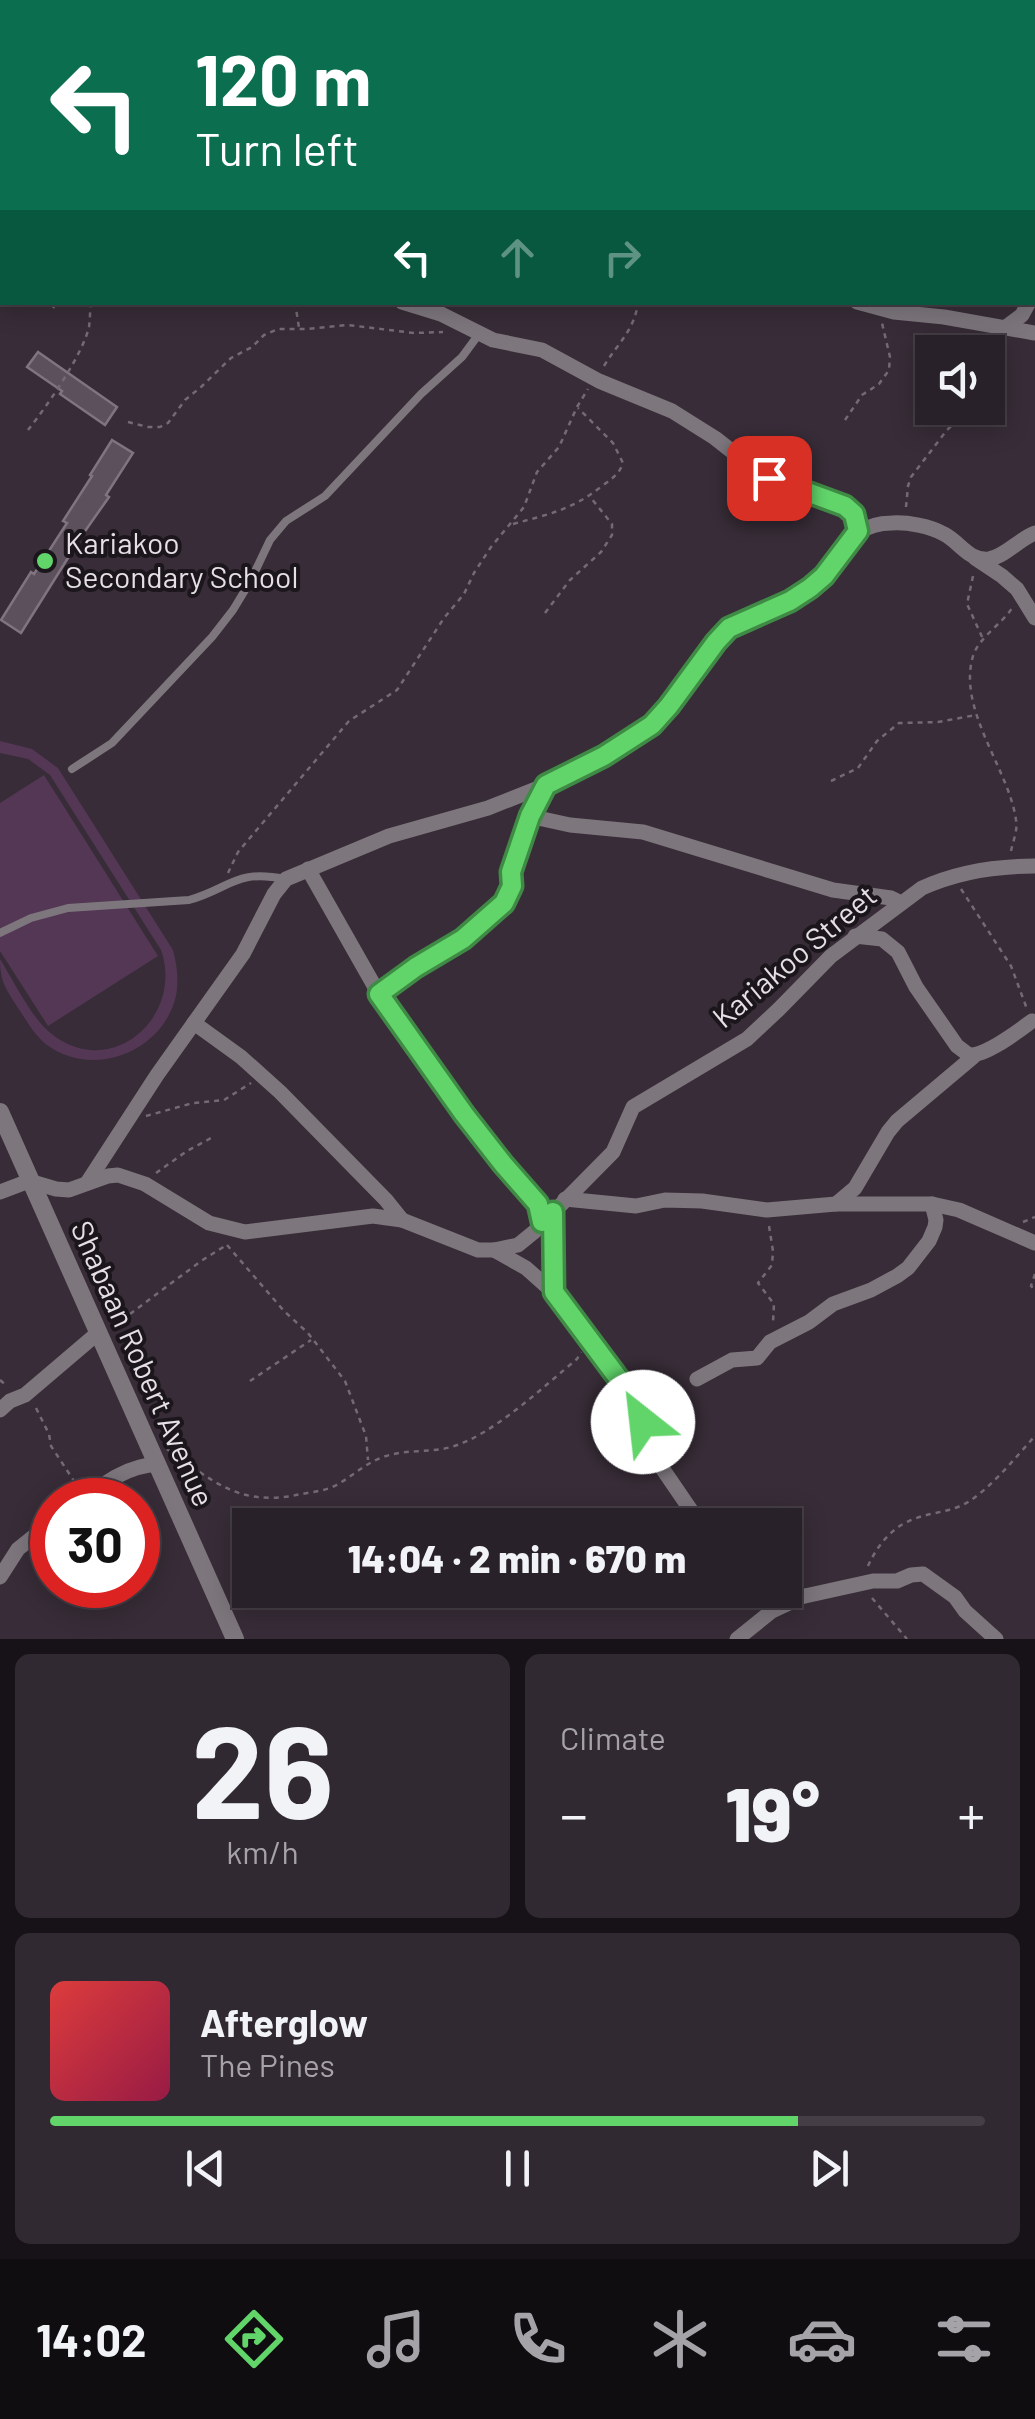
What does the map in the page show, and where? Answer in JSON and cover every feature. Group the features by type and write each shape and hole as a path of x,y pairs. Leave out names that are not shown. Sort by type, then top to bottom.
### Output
{"street":[{"path":"412,305 493,340 542,350 596,379 672,411 769,478 845,506 854,514 858,531"},
{"path":"867,305 1035,333"},
{"path":"1006,327 1022,315 1027,305"},
{"path":"87,1182 243,954 286,879 388,836 488,808 604,756 652,725 729,628 810,588 858,531 892,523 942,533 1002,576 1020,594 1035,618"},
{"path":"976,559 1001,554 1035,533"},
{"path":"379,994 463,939 504,903 530,816 546,785"},
{"path":"530,816 570,825 643,832 833,890 876,895 901,903"},
{"name":"Kariakoo Street","path":"494,1250 518,1245 614,1152 633,1107 747,1039 831,956 922,888 1007,866 1035,866"},
{"path":"308,869 379,994 479,1134 547,1217 554,1292"},
{"path":"855,936 879,938 898,952 916,987 957,1046 973,1057"},
{"path":"836,1204 855,1188 897,1121 973,1057 1032,1021"},
{"path":"194,1023 262,1075 402,1220"},
{"name":"Shabaan Robert Avenue","path":"0,1112 235,1639"},
{"path":"108,1152 144,1183 197,1217 234,1231 373,1216 402,1220 467,1246 494,1250 526,1268 554,1292 637,1404 649,1449 689,1508"},
{"path":"0,1192 29,1181 64,1190 118,1175 144,1183"},
{"path":"565,1199 636,1206 677,1200 767,1210 836,1204 932,1204 959,1210 1035,1242"},
{"path":"698,1379 732,1360 756,1358 768,1344 833,1304 871,1290 908,1268 935,1227 932,1204"},
{"path":"0,1410 26,1395 100,1334"},
{"path":"113,1478 134,1467 158,1464"},
{"path":"0,1577 18,1548 30,1539"},
{"path":"737,1639 772,1610 804,1596 860,1583 926,1575 956,1597 996,1639"}],"lane":[{"path":"72,770 112,743 212,637 234,610 270,540 286,521 325,496 421,394 462,357 474,332"},
{"path":"0,933 32,918 68,908 189,900 247,876 286,879"}],"path":[{"path":"28,430 50,402 78,352 88,328 91,305"},
{"path":"296,305 299,329"},
{"path":"222,885 238,852 350,721 397,690 464,594 491,547 524,507 537,472 559,446 577,407 626,337 638,305"},
{"path":"845,420 862,395 879,384 888,370 890,357 881,321 864,305"},
{"path":"128,422 148,428 168,423 185,400 236,354 273,330 348,326 414,333 474,332"},
{"path":"512,524 569,508 620,472 623,463 613,444 577,407"},
{"path":"892,523 908,503 911,477 952,425"},
{"path":"546,613 612,535 612,524 590,496"},
{"path":"976,559 967,604 984,640"},
{"path":"1007,866 1017,822 973,708 972,662 976,649 1005,619 1020,594"},
{"path":"831,781 858,768 871,748 896,725 977,715"},
{"path":"953,877 1011,966 1032,1021"},
{"path":"130,1117 224,1100 262,1075"},
{"path":"144,1183 187,1150 213,1136"},
{"path":"767,1210 773,1259 771,1268 758,1283 775,1308 768,1344"},
{"path":"100,1334 234,1241"},
{"path":"227,1245 312,1339 344,1382 366,1436 368,1463"},
{"path":"1035,1274 1035,1290"},
{"path":"145,1434 230,1491 244,1496 273,1499 321,1490 334,1486 368,1463 399,1451 450,1448 473,1438 577,1359 583,1338 580,1327"},
{"path":"250,1380 312,1339"},
{"path":"26,1395 40,1412 51,1446 70,1478"},
{"path":"907,1639 860,1583 874,1554 907,1521 968,1502 1035,1436"}],"shaded area":[{"path":"0,741 32,749 58,768 173,950 177,984 169,1016 142,1045 124,1054 85,1060 47,1045 31,1028 4,985 0,959 45,1028 76,1047 98,1050 119,1046 138,1034 162,998 165,975 161,950 50,775 28,759 0,753"},
{"path":"44,775 158,956 48,1026 0,951 0,803"}],"building":[{"path":"38,352 117,407 105,425 27,367"},
{"path":"112,440 133,453 21,633 1,620 67,523 63,521"}],"place":[{"name":"Kariakoo Secondary School","path":"45,561"}],"route":[{"path":"643,1422 636,1402 554,1292 553,1212 542,1222 538,1204 464,1114 379,994 463,939 504,903 530,816 546,785 604,756 652,725 729,628 790,601 824,576 837,560 858,531 854,514 845,506 769,478"}]}
